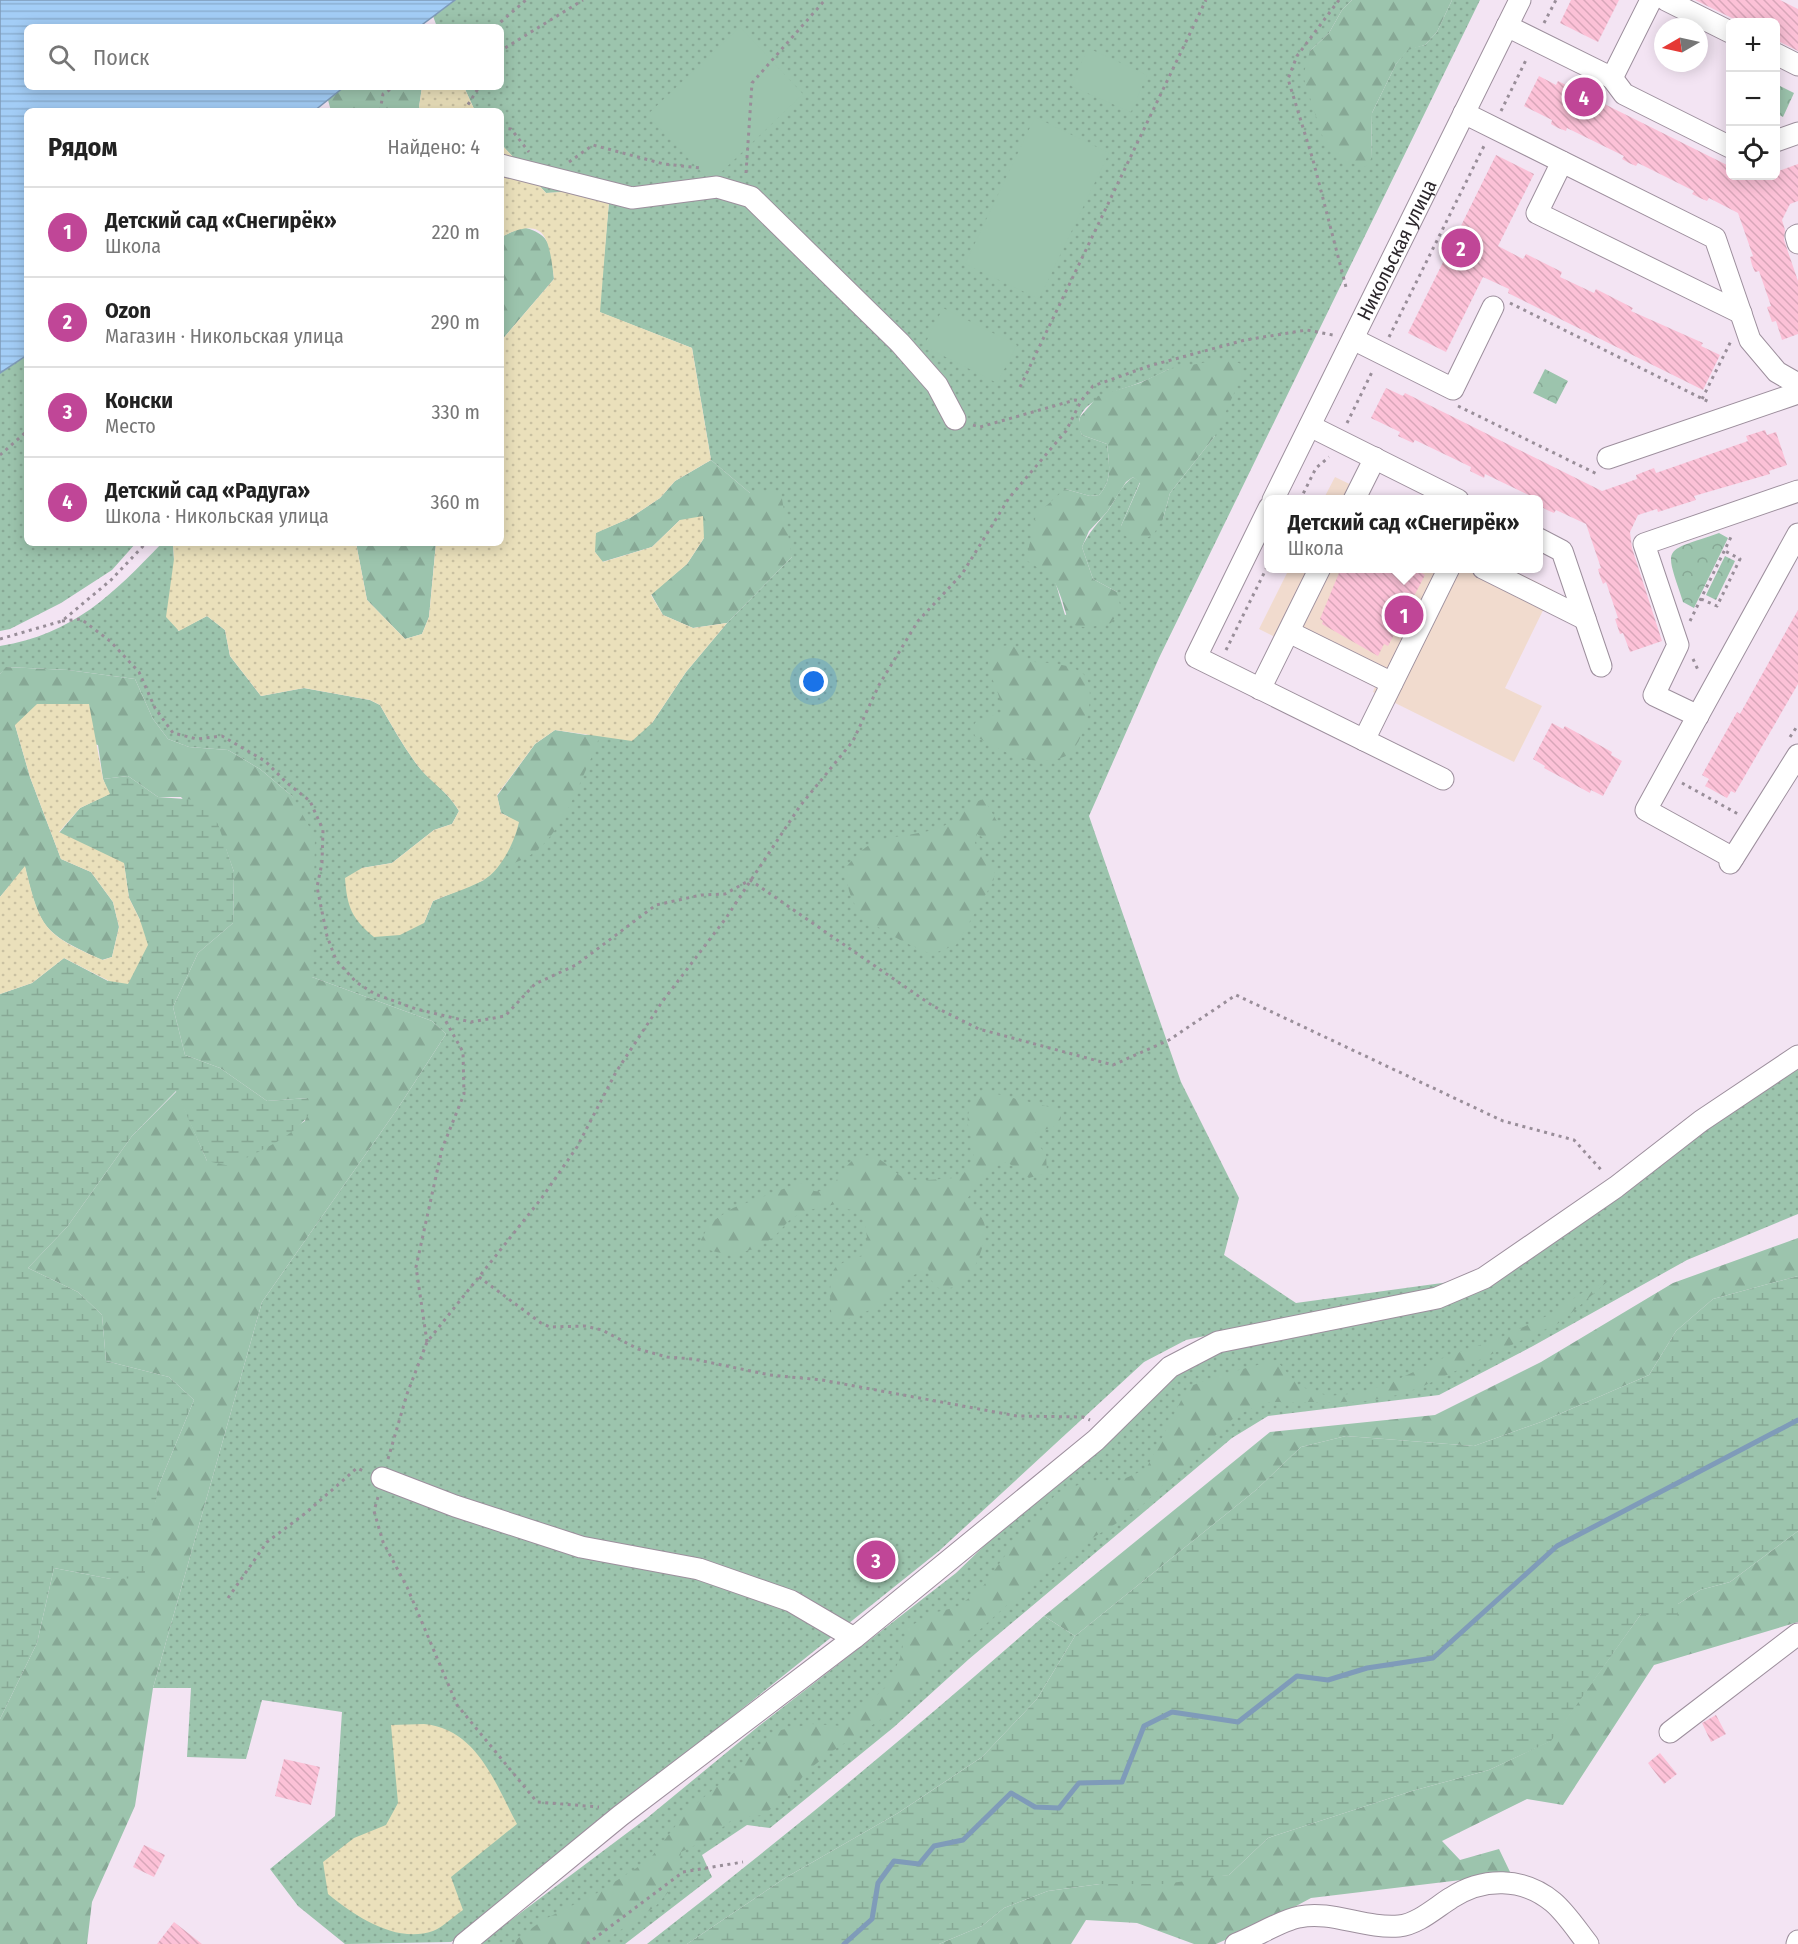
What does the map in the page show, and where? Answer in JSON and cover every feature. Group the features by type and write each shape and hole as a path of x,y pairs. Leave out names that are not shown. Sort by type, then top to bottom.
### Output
{"street":[{"name":"Никольская улица","path":"1276,495 1520,0"},
{"path":"1612,78 1651,0"},
{"path":"1666,0 1726,30"},
{"path":"1507,26 1612,78 1624,94 1726,145"},
{"path":"1780,56 1798,66"},
{"path":"1464,113 1715,238 1750,340 1777,372 1798,384"},
{"path":"1780,140 1798,134"},
{"path":"1562,162 1537,213 1742,315"},
{"path":"504,166 632,198 717,187 751,197 900,343 937,385 955,419"},
{"path":"1798,235 1796,236 1798,243"},
{"path":"1353,339 1453,389 1493,307"},
{"path":"1602,466 1798,393"},
{"path":"1310,426 1448,495"},
{"path":"1356,495 1374,458"},
{"path":"1698,716 1654,694 1678,645 1644,544 1798,491"},
{"path":"1264,518 1196,657 1443,780"},
{"path":"1798,534 1646,810 1732,860 1798,755"},
{"path":"1543,541 1562,551 1601,666"},
{"path":"1260,689 1318,573"},
{"path":"1364,740 1447,573"},
{"path":"1493,573 1585,619"},
{"path":"1289,632 1392,683"},
{"path":"464,1944 620,1816 854,1638 1096,1440 1170,1367 1218,1342 1437,1298 1484,1278 1616,1187 1701,1121 1798,1056"},
{"path":"382,1478 455,1506 581,1546 699,1569 791,1601 854,1638"},
{"path":"1670,1732 1798,1634"},
{"path":"1236,1944 1298,1917 1318,1916 1366,1925 1411,1924 1465,1889 1485,1882 1512,1883 1532,1888 1554,1903 1588,1944"}],"path":[{"path":"498,24 526,0"},
{"path":"504,50 583,0"},
{"path":"746,174 752,83 825,0"},
{"path":"1020,387 1206,0"},
{"path":"1339,0 1297,56 1288,79 1313,160 1347,291"},
{"path":"1302,495 1316,468 1341,441 1381,354 1556,0"},
{"path":"381,108 383,94 389,90"},
{"path":"466,108 477,90"},
{"path":"1493,307 1498,297 1734,415"},
{"path":"1702,399 1742,315"},
{"path":"620,1816 616,1808 537,1802 457,1705 407,1587 383,1542 374,1511 407,1394 427,1342 547,1191 577,1147 616,1072 800,806 853,741 879,685 918,621 962,574 1010,498 1066,431 1081,401 1093,386 1149,366 1245,340 1307,330 1353,339"},
{"path":"1449,402 1602,466"},
{"path":"0,455 24,434"},
{"path":"1678,645 1744,510"},
{"path":"62,621 111,580 143,546"},
{"path":"1701,598 1717,606 1740,559 1724,551"},
{"path":"1217,668 1264,573"},
{"path":"0,639 62,621 81,619 110,641 139,672 154,708 173,733 197,739 222,736 265,761 287,783 310,801 323,830 322,863 317,887 327,936 336,960 356,982 375,994 443,1017 471,1022 505,1016 536,984 576,965 656,905 701,895 725,894 750,880"},
{"path":"1666,774 1738,814"},
{"path":"750,880 933,1006 979,1029 1113,1065 1169,1040 1236,995 1503,1120 1574,1140 1616,1187"},
{"path":"427,1342 416,1267 442,1149 464,1094 463,1052 443,1017"},
{"path":"479,1277 541,1323 550,1327 585,1326 602,1330 638,1349 667,1357 693,1359 770,1375 822,1380 1017,1416 1083,1417 1092,1421 1096,1440"},
{"path":"228,1598 267,1542 307,1512 357,1468 382,1478"},
{"path":"587,1944 682,1872 744,1862"}],"shaded area":[{"path":"1335,477 1370,494 1370,495 1326,495"},
{"path":"1287,573 1518,573 1553,590 1505,688 1542,706 1514,762 1373,692 1375,687 1259,629"}],"green space":[{"path":"455,0 1352,0 1342,10 1329,33 1310,51 1371,159 1372,113 1396,64 1408,49 1425,45 1437,32 1452,0 1480,0 1159,658 1089,816 1181,1082 1239,1198 1224,1255 1296,1303 1464,1280 1433,1291 1380,1299 1186,1340 1144,1362 939,1551 451,1942 345,1944 298,1906 270,1869 335,1816 342,1712 262,1700 246,1759 187,1757 191,1688 153,1688 262,1302 398,1108 446,1034 432,1021 312,977 312,889 292,796 260,769 228,750 189,747 168,739 153,719 135,679 68,670 7,667 0,674 0,646 50,632 71,622 109,595 159,546 173,546 178,631 207,616 225,630 230,656 261,696 304,688 370,700 380,705 415,762 459,811 452,824 434,830 392,863 362,868 424,923 433,901 484,880 535,744 652,723 686,672 727,623 792,557 750,493 711,460 692,348 599,312 610,190 546,193 504,147 504,108 474,108 465,90 504,90 504,24 436,24 433,16","holes":["1169,369 1215,436 1170,493 1163,519 1121,526 1140,482 1133,477 1125,485 1090,532 1082,547 1093,579 1117,592 1065,615 1055,581 1065,489 1090,496 1099,495 1106,483 1109,471 1107,444 1082,435 1079,424 1081,414 1088,406 1108,394"]},
{"path":"1352,0 1452,0 1437,32 1425,45 1408,50 1396,64 1372,113 1371,159 1366,167 1341,160 1324,141 1303,76 1310,51 1329,33 1342,10"},
{"path":"740,27 803,94 711,182 647,115"},
{"path":"1088,48 1147,75 1131,112 1071,86"},
{"path":"1780,86 1794,93 1783,117 1780,115"},
{"path":"340,90 422,90 420,108 330,108 328,100"},
{"path":"1035,117 1109,153 1039,299 965,264"},
{"path":"522,227 540,234 549,245 554,279 504,337 504,236"},
{"path":"943,308 1017,345 997,383 924,346"},
{"path":"24,357 24,546 133,546 112,570 61,603 10,629 0,631 0,373"},
{"path":"1224,359 1242,364 1243,373 1215,436 1170,493 1163,519 1153,535 1137,542 1122,534 1121,526 1140,483 1133,477 1126,482 1107,512 1089,531 1082,547 1093,579 1117,592 1121,609 1111,623 1082,627 1074,625 1066,615 1053,580 1026,560 1036,515 1065,489 1090,496 1099,495 1106,483 1109,471 1107,444 1082,435 1078,427 1080,417 1098,396 1140,383 1169,369"},
{"path":"1545,369 1568,381 1556,404 1533,393"},
{"path":"711,460 750,493 781,493 792,557 727,623 693,628 663,615 651,594 687,564 704,538 680,520 652,547 602,562 595,552 595,533 630,518 660,498 675,481"},
{"path":"1719,533 1728,538 1694,608 1683,602 1673,570 1672,553 1687,544"},
{"path":"357,546 436,546 429,617 422,634 405,639 367,600"},
{"path":"1725,556 1735,561 1716,600 1706,595"},
{"path":"1013,645 1024,661 1076,669 1087,680 1090,690 1088,716 1079,741 1066,756 1054,760 1030,760 1007,753 975,736 972,728 977,720 1001,713 1001,705 990,673 988,658 1001,646"},
{"path":"6,667 68,670 135,679 153,719 168,739 189,747 228,750 260,769 292,796 315,837 312,977 432,1021 446,1034 398,1108 262,1302 153,1688 135,1806 92,1902 87,1944 0,1944 0,1719 37,1643 54,1568 111,1579 150,1529 158,1487 194,1400 169,1377 106,1361 102,1315 78,1292 28,1268 67,1227 132,1136 177,1091 207,1161 258,1151 305,1121 308,1098 267,1101 220,1068 185,1055 173,1007 198,953 233,923 234,872 226,849 181,797 158,797 128,776 103,779 98,745 15,725 30,777 61,859 91,872 113,902 119,927 112,957 102,960 68,943 47,927 35,904 25,867 0,897 0,674"},
{"path":"555,730 599,737 596,748 572,800 553,833 526,858 508,865 519,822 501,813 497,796 535,744"},
{"path":"128,776 158,797 198,800 218,824 234,872 233,923 198,953 173,1007 185,1055 220,1068 267,1101 308,1098 312,1110 305,1120 286,1136 230,1166 207,1161 176,1091 132,1136 67,1227 28,1268 78,1292 102,1315 106,1361 169,1377 194,1400 158,1487 144,1578 111,1579 54,1568 37,1643 0,1719 0,994 32,983 64,958 108,981 140,920 129,898 124,864 59,833 80,808 109,794 103,779"},
{"path":"984,799 1002,830 992,843 977,834 975,843 995,873 993,882 956,945 932,954 896,938 863,915 852,899 845,868 858,854 873,843 938,828 960,815 969,804"},
{"path":"1798,1062 1798,1214 1687,1260 1533,1346 1439,1395 1268,1416 1232,1438 969,1659 894,1727 770,1828 747,1825 702,1855 712,1877 625,1944 479,1944 647,1818 760,1725 956,1573 1132,1403 1186,1360 1235,1346 1327,1331 1441,1307"},
{"path":"981,1092 1058,1109 1061,1118 1056,1126 1031,1134 1046,1155 1047,1173 1029,1178 1007,1162 1000,1164 989,1171 968,1198 982,1219 985,1232 982,1250 974,1269 959,1286 940,1289 933,1284 928,1268 904,1280 885,1300 870,1310 835,1324 831,1313 830,1296 833,1273 835,1268 841,1264 862,1256 867,1237 863,1211 845,1209 836,1204 801,1213 788,1221 771,1239 748,1251 721,1253 704,1248 701,1240 710,1223 733,1208 799,1183 809,1184 814,1191 823,1191 834,1183 854,1159 863,1156 876,1157 908,1179 959,1178 973,1158 974,1150 968,1118 971,1106"},
{"path":"1798,1238 1798,1276 1713,1299 1676,1331 1649,1375 1541,1422 1474,1446 1346,1436 1301,1447 1256,1490 1075,1636 1044,1616 1270,1432 1435,1415 1541,1362 1673,1283"},
{"path":"1798,1276 1798,1531 1730,1582 1700,1590 1678,1604 1677,1622 1641,1614 1551,1741 1489,1770 1412,1791 1268,1838 1229,1875 1164,1884 1100,1884 1048,1891 1004,1908 982,1926 939,1944 687,1944 785,1878 898,1813 982,1757 1037,1699 1075,1636 1256,1490 1301,1447 1346,1436 1474,1446 1541,1422 1649,1375 1676,1331 1713,1299"},
{"path":"1608,1281 1561,1322 1419,1388 1390,1397 1360,1402 1266,1402 1237,1415 1135,1512 1081,1545 1008,1604 883,1718 831,1752 807,1771 788,1796 763,1815 733,1819 708,1839 681,1852 676,1883 656,1906 600,1944 515,1944 517,1939 543,1920 597,1893 649,1860 687,1811 736,1771 756,1747 781,1730 812,1724 843,1726 888,1685 900,1658 907,1628 933,1613 957,1607 981,1589 1017,1539 1057,1493 1086,1482 1117,1482 1146,1469 1188,1387 1217,1376 1276,1360 1299,1386 1328,1396 1359,1393 1388,1384 1443,1358 1500,1338 1555,1312 1580,1294"},
{"path":"1798,1531 1798,1622 1654,1665 1563,1805 1527,1799 1442,1841 1460,1860 1499,1849 1511,1874 1311,1898 1268,1921 1216,1944 1194,1944 1137,1923 1086,1920 1071,1944 939,1944 982,1926 1004,1908 1048,1891 1100,1884 1229,1875 1268,1838 1412,1791 1489,1770 1550,1741 1641,1614 1678,1604 1700,1590 1730,1582"},
{"path":"1044,1616 1075,1636 1037,1699 982,1757 898,1813 785,1878 687,1944 647,1944 848,1783"}],"sand":[{"path":"422,90 465,90 474,108 420,108"},
{"path":"504,147 546,193 610,189 600,312 692,348 711,460 675,481 660,498 630,518 596,533 595,552 603,562 652,547 680,520 703,516 704,538 687,564 651,595 663,615 693,628 727,623 686,672 652,723 632,741 555,730 535,744 497,795 501,813 519,822 511,846 501,863 482,881 433,901 424,923 400,935 374,937 360,924 352,912 347,897 345,878 362,868 392,863 434,830 452,824 459,811 449,797 415,762 380,705 370,700 304,688 261,696 230,656 225,630 207,616 179,631 166,617 174,559 173,546 357,546 367,600 405,639 422,634 429,617 436,546 504,546 504,337 554,279 550,253 543,235 537,230 528,228 504,236"},
{"path":"37,704 89,704 103,779 110,794 80,808 59,832 124,863 129,898 140,920 148,945 128,984 109,981 64,958 32,983 0,994 0,897 25,866 35,903 48,927 56,936 103,960 112,957 119,927 113,902 91,872 61,859 30,777 15,725"},
{"path":"424,1724 442,1728 458,1736 471,1747 492,1776 517,1824 451,1877 463,1910 433,1931 405,1934 377,1926 363,1919 328,1894 323,1862 354,1838 386,1825 398,1803 391,1725"}],"water":[{"path":"0,0 455,0 423,24 24,24 24,90 340,90 318,108 24,108 24,357 0,373"}],"building":[{"path":"1571,0 1619,0 1598,42 1560,23"},
{"path":"1695,0 1780,0 1798,9 1798,51 1780,42 1780,18 1732,18"},
{"path":"1539,76 1556,85 1558,81 1726,165 1726,180 1780,180 1780,171 1798,164 1798,201 1790,204 1782,220 1785,230 1784,240 1798,281 1798,334 1782,340 1776,321 1772,322 1767,307 1771,306 1759,271 1755,272 1752,265 1750,257 1753,256 1738,213 1709,198 1707,201 1692,194 1694,191 1638,163 1636,166 1629,163 1622,159 1624,156 1567,128 1566,131 1558,128 1551,124 1552,120 1524,106"},
{"path":"1496,155 1534,174 1498,246 1523,259 1526,254 1562,272 1560,277 1594,293 1596,289 1633,308 1631,311 1703,343 1701,346 1720,355 1703,390 1508,293 1509,289 1483,277 1446,352 1408,333"},
{"path":"1386,388 1403,396 1405,393 1602,491 1637,479 1636,475 1654,468 1656,473 1748,441 1746,436 1765,430 1767,435 1776,432 1787,465 1769,471 1770,474 1694,496 1696,500 1658,512 1657,509 1638,515 1630,532 1632,548 1662,641 1630,652 1623,633 1620,634 1615,619 1618,618 1606,582 1603,584 1600,576 1598,569 1601,568 1586,524 1556,510 1554,513 1543,508 1543,495 1529,495 1485,474 1484,478 1470,471 1471,467 1415,440 1413,443 1398,436 1400,432 1371,418"},
{"path":"1339,573 1422,573 1425,575 1388,646 1384,644 1378,656 1322,624 1323,621 1320,619"},
{"path":"1798,610 1798,684 1735,793 1731,791 1727,798 1705,786 1709,779 1702,775 1737,712 1740,714"},
{"path":"1552,723 1563,729 1565,726 1612,752 1611,755 1622,761 1603,796 1591,790 1590,793 1544,768 1545,766 1533,759"},
{"path":"1716,1715 1726,1734 1711,1742 1702,1723"},
{"path":"1660,1753 1677,1774 1664,1784 1648,1763"},
{"path":"284,1759 320,1767 311,1805 275,1796"},
{"path":"144,1845 165,1855 154,1877 133,1867"},
{"path":"174,1922 202,1944 157,1944"}],"waterway":[{"path":"844,1944 872,1919 878,1883 894,1861 919,1864 934,1846 963,1840 1011,1793 1035,1807 1059,1808 1079,1783 1122,1782 1144,1726 1172,1712 1238,1722 1297,1676 1328,1680 1367,1668 1433,1658 1557,1546 1798,1420"}],"place":[{"name":"Детский сад «Радуга»","path":"1584,97"},
{"name":"Ozon","path":"1461,248"},
{"name":"Детский сад «Снегирёк»","path":"1404,615"},
{"name":"Конски","path":"876,1560"}]}
